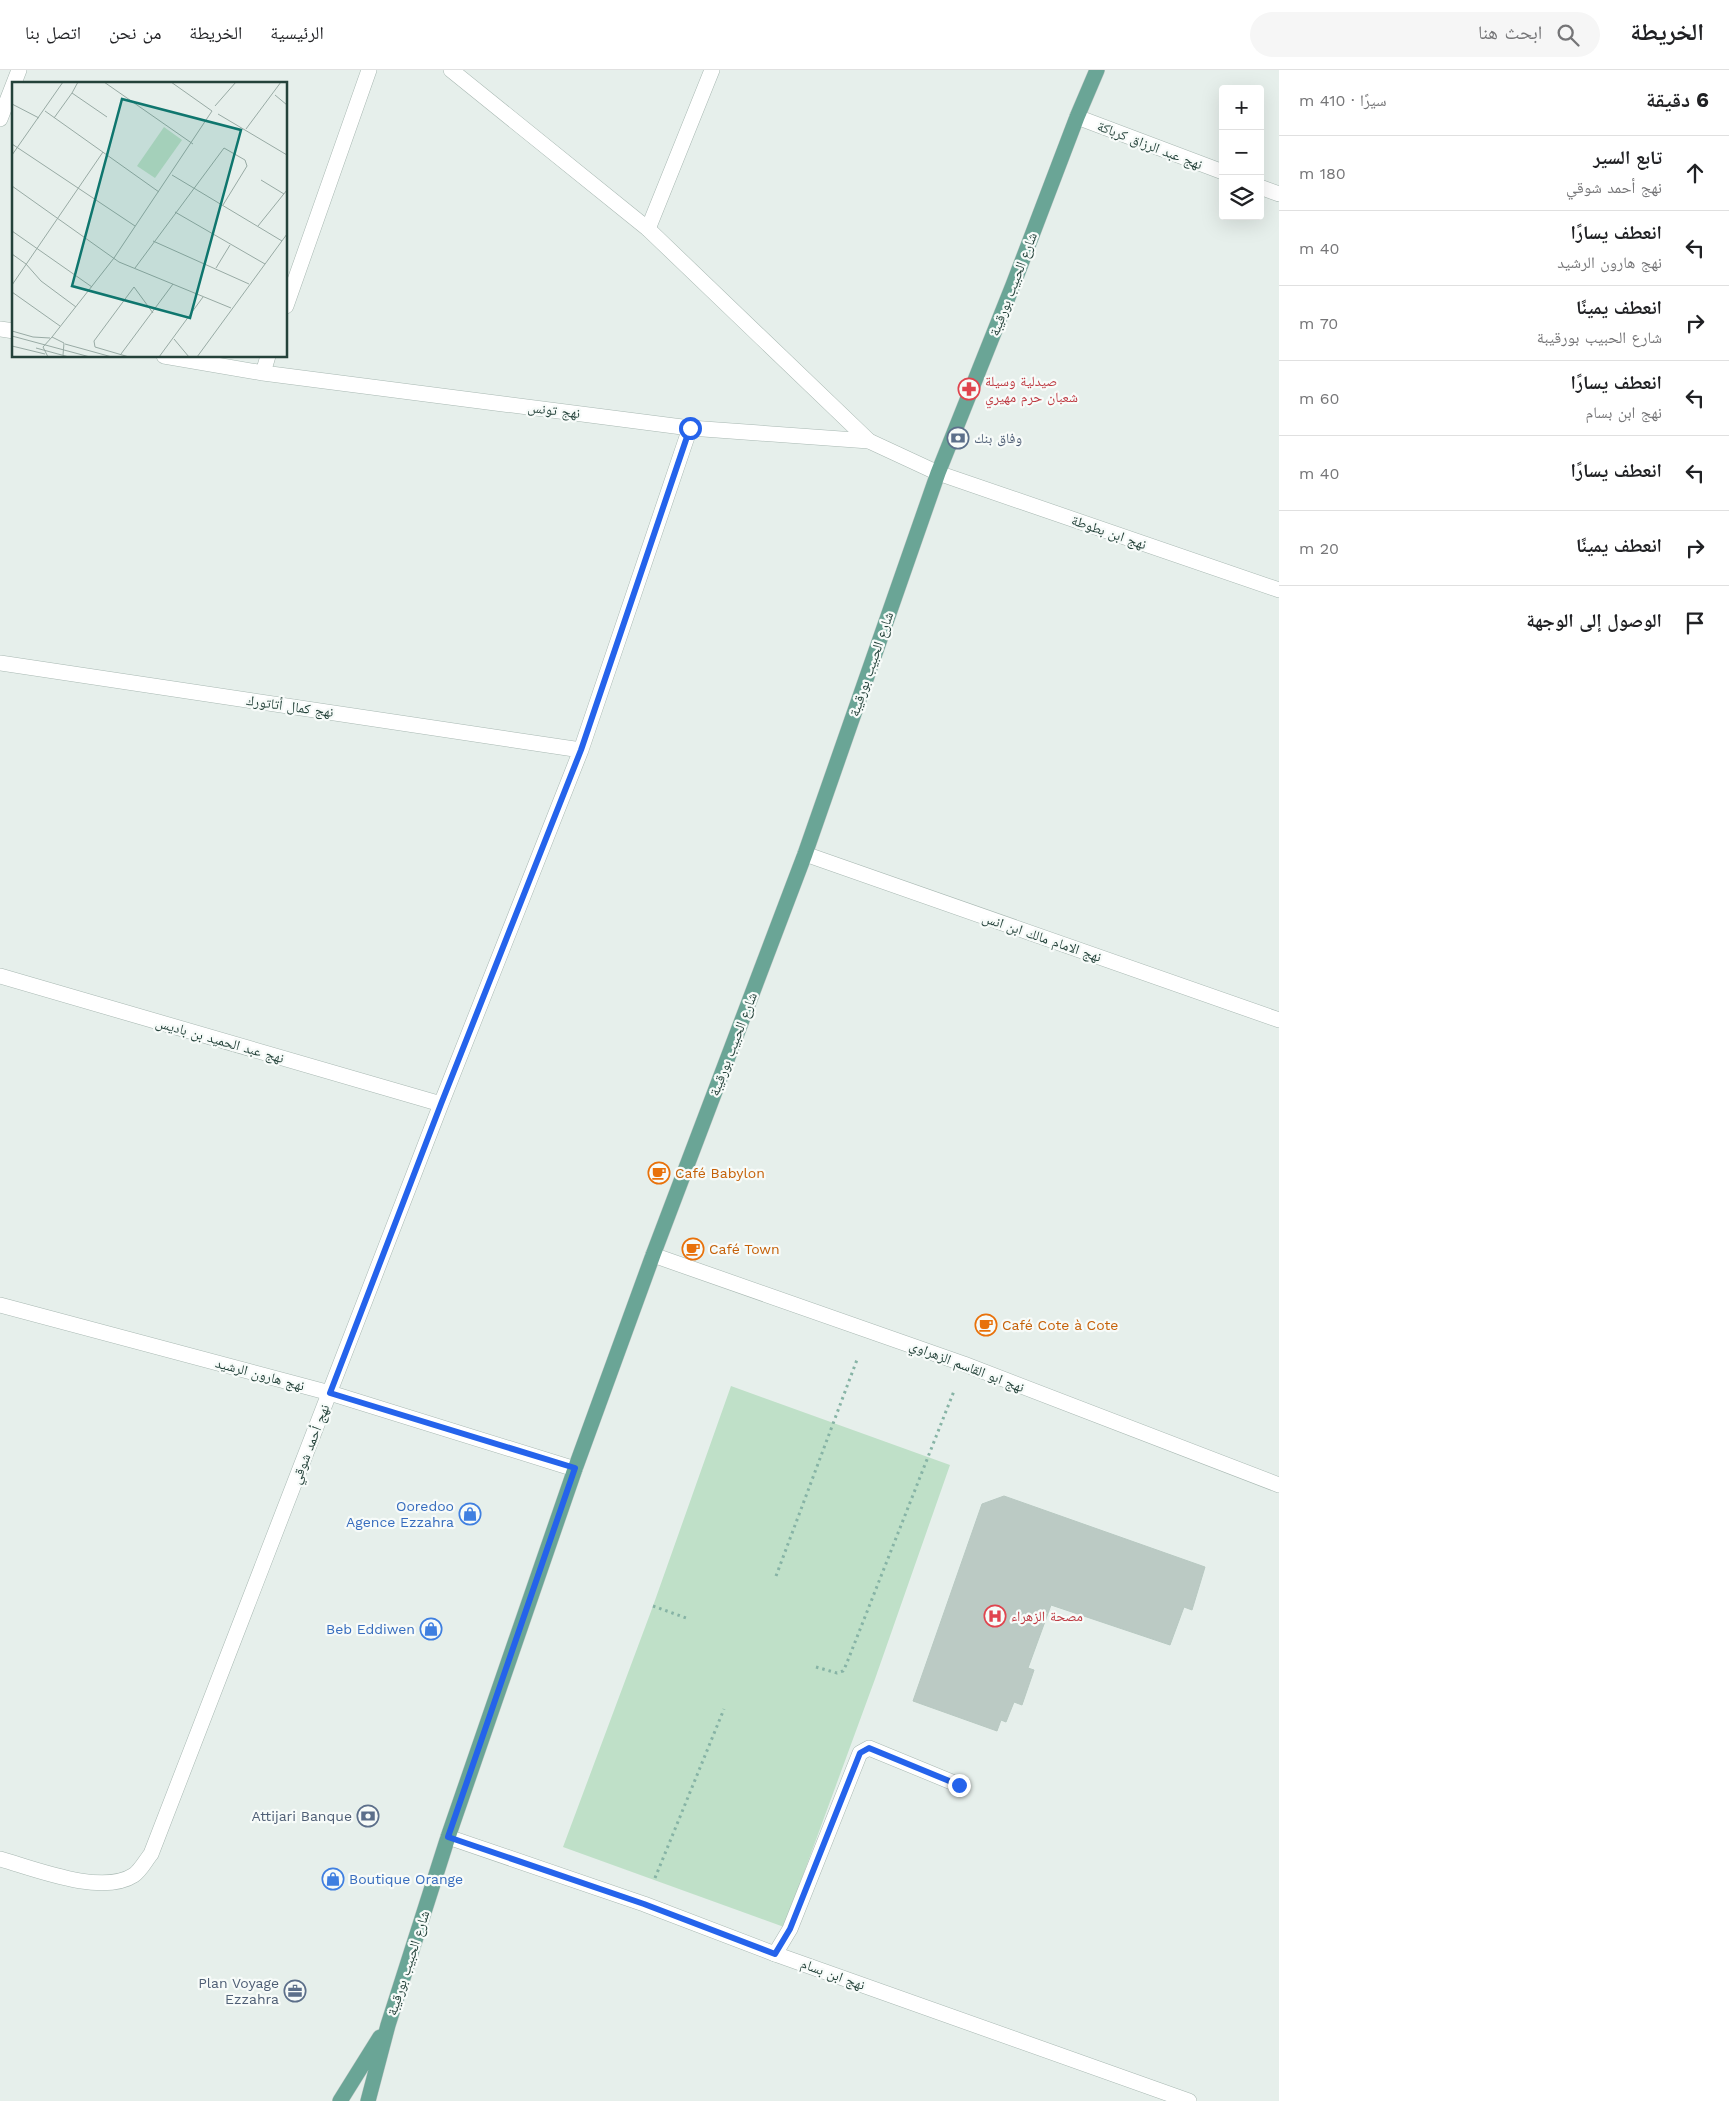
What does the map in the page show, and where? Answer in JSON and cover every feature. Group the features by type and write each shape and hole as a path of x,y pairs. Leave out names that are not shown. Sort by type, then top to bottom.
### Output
{"main road":[{"name":"شارع الحبيب بورقيبة","path":"368,2101 388,2025 448,1837 575,1468 805,854 938,473 1097,70"},
{"name":"شارع الحبيب بورقيبة","path":"340,2101 388,2025"}],"street":[{"path":"14,82 19,70"},
{"path":"288,300 370,70"},
{"path":"451,70 648,229 868,442"},
{"path":"648,229 712,70"},
{"path":"0,119 12,88"},
{"name":"نهج عبد الرزاق كرباكة","path":"1077,118 1219,171"},
{"path":"1264,188 1279,194"},
{"name":"نهج تونس","path":"176,358 263,373 690,428 868,442 938,473"},
{"path":"263,373 267,358"},
{"name":"نهج أحمد شوقي","path":"0,1859 94,1883 116,1882 135,1874 152,1854 441,1104 581,750 690,428"},
{"name":"نهج ابن بطوطة","path":"938,473 1279,590"},
{"name":"نهج كمال أتاتورك","path":"0,663 581,750"},
{"name":"نهج الامام مالك ابن انس","path":"805,854 1279,1020"},
{"name":"نهج عبد الحميد بن باديس","path":"0,976 441,1104"},
{"name":"نهج ابو القاسم الزهراوي","path":"653,1256 868,1329 964,1364 1279,1485"},
{"name":"نهج هارون الرشيد","path":"0,1305 330,1393 575,1468"},
{"path":"775,1954 790,1929 860,1753 869,1748 959,1785"},
{"name":"نهج ابن بسام","path":"448,1837 644,1904 775,1954 1189,2101"}],"path":[{"path":"776,1576 868,1329"},
{"path":"816,1667 837,1673 843,1671 846,1665 964,1364"},
{"path":"653,1606 689,1619"},
{"path":"644,1904 724,1709"}],"green space":[{"path":"731,1386 950,1465 875,1679 784,1927 563,1847 653,1606"}],"building":[{"name":"مصحة الزهراء","path":"1004,1496 1205,1567 1192,1610 1184,1607 1170,1645 1051,1605 1028,1668 1034,1670 1022,1705 1014,1702 1006,1722 1001,1720 997,1731 913,1701 982,1504"}],"place":[{"name":"صيدلية وسيلة شعبان حرم مهيري","path":"969,389"},
{"name":"وفاق بنك","path":"958,438"},
{"name":"Café Babylon","path":"659,1173"},
{"name":"Café Town","path":"693,1249"},
{"name":"Café Cote à Cote","path":"986,1325"},
{"name":"Ooredoo Agence Ezzahra","path":"470,1514"},
{"name":"مصحة الزهراء","path":"995,1616"},
{"name":"Beb Eddiwen","path":"431,1629"},
{"name":"Attijari Banque","path":"368,1816"},
{"name":"Boutique Orange","path":"333,1879"},
{"name":"Plan Voyage Ezzahra","path":"295,1991"}],"route":[{"path":"690,428 581,750 441,1104 330,1393 575,1468 448,1837 644,1904 775,1954 790,1929 860,1753 869,1748 959,1785"}]}
